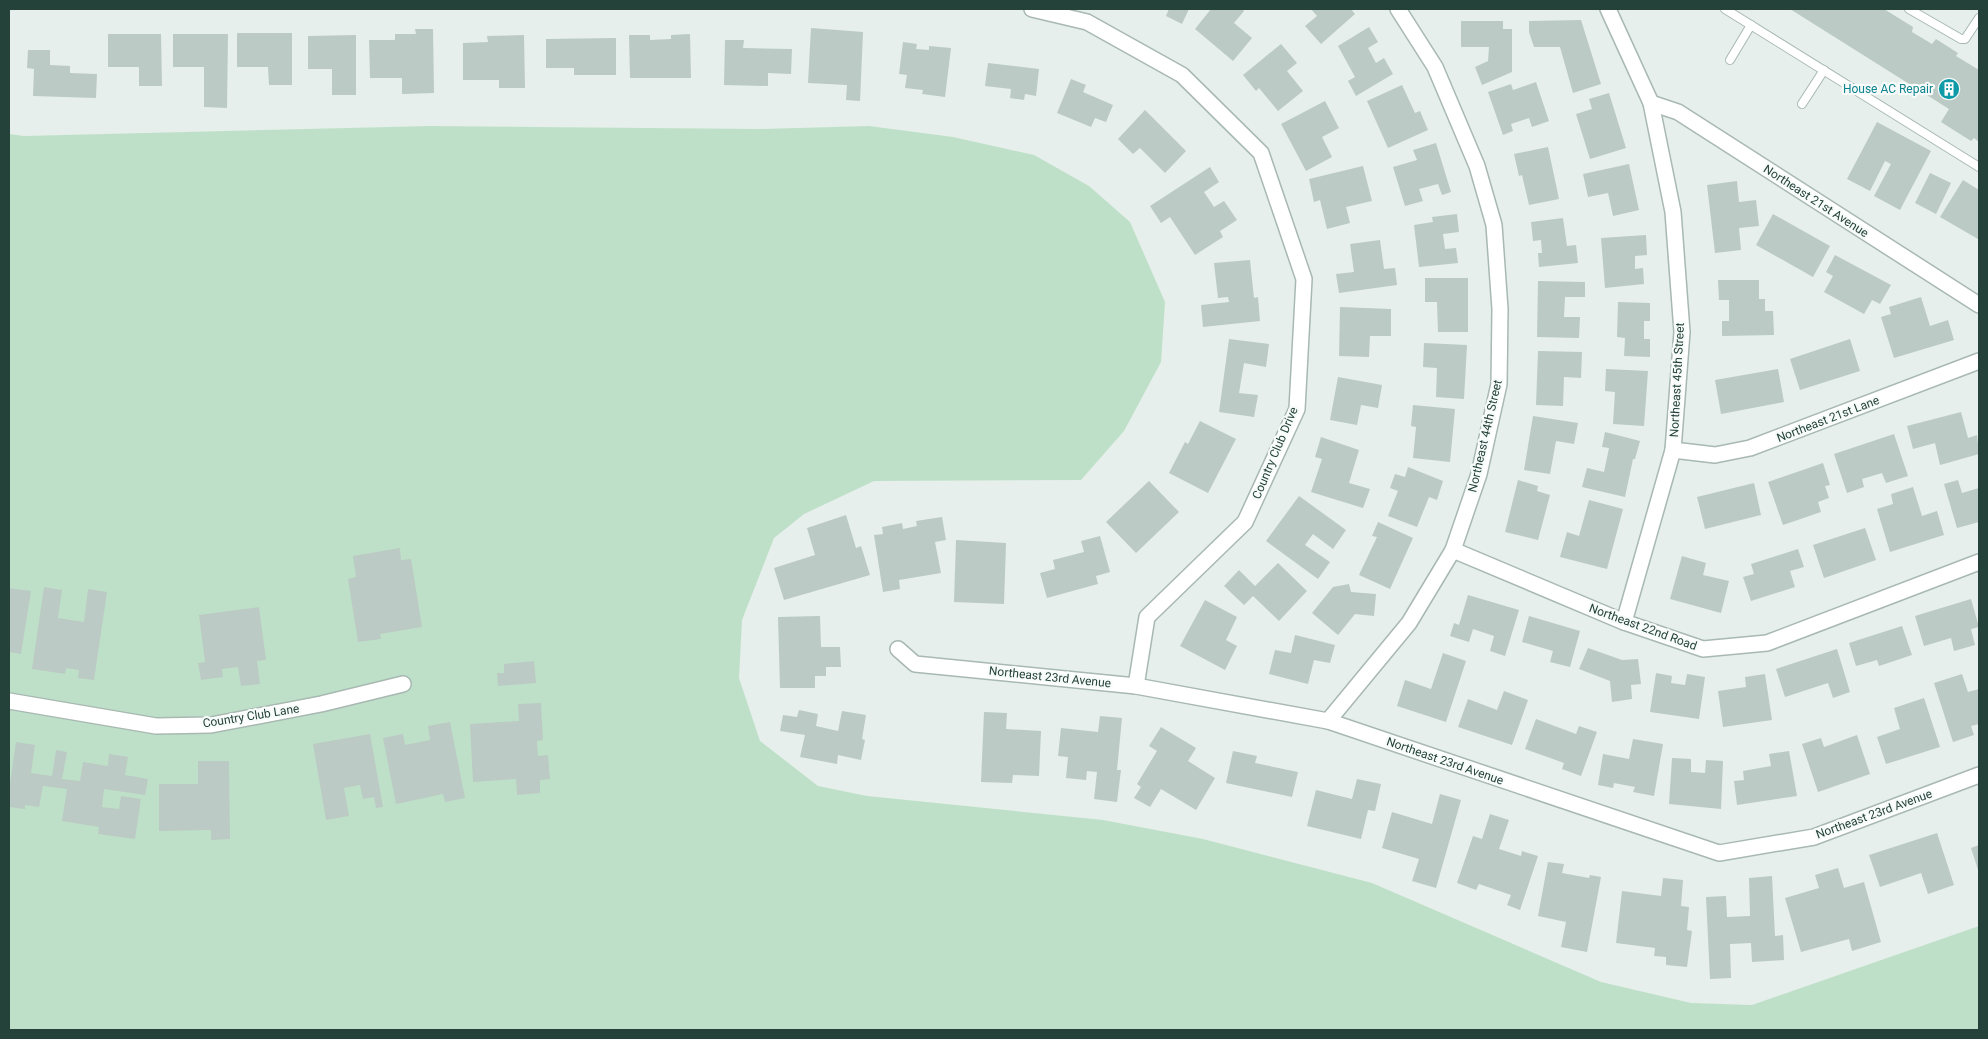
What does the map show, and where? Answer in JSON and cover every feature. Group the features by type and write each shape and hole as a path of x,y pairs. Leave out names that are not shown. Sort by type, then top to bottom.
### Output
{"street":[{"name":"Country Club Drive","path":"1032,9 1087,22 1182,75 1261,153 1304,278 1297,409 1246,522 1147,617 1136,686"},
{"name":"Northeast 44th Street","path":"1328,721 1409,623 1453,550 1479,474 1498,384 1500,309 1494,225 1477,166 1435,68 1398,9"},
{"name":"Northeast 45th Street","path":"1608,9 1651,103 1673,212 1682,332 1673,450 1624,622"},
{"name":"Northeast 21st Avenue","path":"1651,103 1678,112 1979,304"},
{"name":"Northeast 21st Lane","path":"1673,450 1715,455 1750,448 1979,361"},
{"name":"Northeast 22nd Road","path":"1453,550 1624,622 1703,649 1767,643 1979,562"},
{"name":"Northeast 23rd Avenue","path":"898,649 915,664 1136,686 1328,721 1719,853 1814,837 1979,775"},
{"name":"Country Club Lane","path":"9,701 156,726 211,725 321,704 403,684"}],"lane":[{"path":"1909,9 1961,39 1965,39 1968,36 1979,18"},
{"path":"1728,10 1979,167"},
{"path":"1730,60 1751,24"},
{"path":"1802,104 1824,70"}],"green space":[{"path":"430,126 759,129 869,126 953,137 1034,155 1089,186 1130,222 1165,302 1161,362 1124,431 1081,480 874,481 804,514 774,538 742,620 739,678 760,741 818,786 867,796 1103,820 1203,839 1372,883 1601,982 1691,1003 1752,1005 1979,926 1979,1030 9,1030 9,134 24,136"}],"building":[{"path":"1169,9 1189,9 1182,24 1166,16"},
{"path":"1211,9 1242,9 1244,11 1234,23 1252,38 1233,61 1195,29"},
{"path":"1311,9 1351,9 1355,14 1321,44 1305,26 1317,16"},
{"name":"House AC Repair","path":"1790,9 1884,9 1913,27 1912,32 1932,44 1936,39 1958,53 1956,56 1979,70 1979,142 1974,138 1971,141 1941,122 1949,109"},
{"path":"1581,20 1601,84 1573,93 1560,47 1534,47 1529,32 1529,21"},
{"path":"1461,21 1503,21 1503,29 1512,29 1512,72 1482,85 1475,67 1488,61 1489,47 1461,47"},
{"path":"1369,27 1378,42 1368,48 1376,63 1384,58 1393,74 1356,96 1348,81 1355,77 1338,46"},
{"path":"811,28 863,32 860,101 846,100 847,85 808,83"},
{"path":"415,29 433,29 434,93 402,94 402,78 370,78 369,40 395,40 395,34 416,34"},
{"path":"237,33 292,33 292,85 269,85 268,67 237,67"},
{"path":"108,34 161,34 162,86 139,86 139,67 108,67"},
{"path":"173,34 228,34 227,108 204,107 204,67 173,67"},
{"path":"690,34 691,78 630,78 629,35 650,35 650,40 671,39 671,35"},
{"path":"356,35 356,95 332,95 332,69 308,69 308,36"},
{"path":"524,35 525,88 499,88 499,80 463,80 463,43 488,42 487,36"},
{"path":"616,38 616,75 574,75 574,68 546,68 546,39"},
{"path":"725,40 744,40 743,48 792,49 791,74 768,73 768,86 724,85"},
{"path":"903,42 917,44 916,49 929,50 929,46 951,48 945,97 922,94 923,90 905,88 907,75 899,74"},
{"path":"1281,44 1297,63 1287,71 1303,91 1278,111 1259,88 1256,91 1243,75"},
{"path":"28,50 50,50 50,65 70,66 70,73 97,74 96,98 33,96 34,69 27,68"},
{"path":"988,63 1039,69 1036,96 1025,94 1024,100 1010,98 1011,89 985,86"},
{"path":"1071,79 1086,85 1083,92 1113,105 1106,122 1095,118 1091,127 1057,113"},
{"path":"1536,82 1549,121 1532,127 1529,118 1511,124 1513,131 1503,135 1488,92 1511,84 1513,90"},
{"path":"1402,85 1415,113 1420,111 1428,130 1388,148 1367,101"},
{"path":"1609,93 1626,148 1590,159 1576,114 1592,109 1589,99"},
{"path":"1325,101 1339,128 1322,137 1332,157 1306,171 1281,124"},
{"path":"1145,110 1186,151 1165,173 1140,148 1133,154 1118,139"},
{"path":"1877,122 1931,151 1900,210 1874,196 1891,164 1885,161 1870,191 1847,179"},
{"path":"1436,143 1451,192 1442,195 1438,184 1419,189 1423,201 1405,206 1393,167 1417,160 1413,150"},
{"path":"1548,147 1559,199 1529,205 1522,175 1519,176 1514,154"},
{"path":"1629,164 1639,210 1613,216 1608,193 1588,197 1583,174"},
{"path":"1363,166 1372,201 1346,207 1350,223 1327,229 1320,200 1314,202 1309,179"},
{"path":"1210,167 1219,182 1204,192 1214,207 1224,201 1237,220 1220,231 1223,237 1195,255 1170,217 1161,223 1150,206"},
{"path":"1930,173 1951,183 1936,214 1915,203"},
{"path":"1963,180 1979,190 1978,239 1940,217"},
{"path":"1737,181 1739,202 1756,200 1759,226 1739,228 1741,250 1715,253 1707,185"},
{"path":"1457,214 1459,232 1443,234 1445,249 1456,248 1458,263 1419,267 1414,225 1433,222 1432,217"},
{"path":"1773,214 1830,246 1813,277 1756,245"},
{"path":"1563,218 1567,246 1576,245 1578,263 1539,267 1538,253 1542,253 1541,240 1533,241 1531,222"},
{"path":"1646,235 1647,255 1635,256 1635,269 1643,268 1644,284 1605,288 1601,238"},
{"path":"1380,240 1384,269 1395,268 1397,285 1339,293 1336,274 1354,272 1350,244"},
{"path":"1835,255 1891,285 1880,304 1872,300 1864,314 1824,292 1833,276 1826,272"},
{"path":"1250,260 1254,298 1258,297 1260,321 1203,327 1201,305 1229,302 1228,297 1218,298 1214,263"},
{"path":"1425,278 1468,278 1468,332 1438,332 1437,302 1425,302"},
{"path":"1718,280 1759,280 1759,299 1765,299 1765,311 1773,311 1774,335 1722,336 1722,321 1729,321 1729,300 1719,300"},
{"path":"1538,281 1585,282 1585,297 1565,297 1564,317 1580,317 1579,338 1537,337"},
{"path":"1921,297 1930,326 1948,320 1954,340 1894,358 1881,317 1891,314 1889,307"},
{"path":"1618,302 1650,303 1650,321 1644,321 1644,339 1650,339 1650,357 1624,356 1625,338 1617,337"},
{"path":"1340,307 1391,309 1391,336 1370,336 1369,357 1339,356"},
{"path":"1229,339 1269,344 1266,367 1244,363 1239,393 1258,395 1254,417 1219,412"},
{"path":"1850,339 1860,371 1800,390 1790,359"},
{"path":"1424,343 1467,345 1464,399 1436,397 1437,368 1423,367"},
{"path":"1538,351 1582,352 1581,378 1564,377 1563,406 1536,405"},
{"path":"1606,369 1648,371 1644,426 1613,424 1615,392 1605,391"},
{"path":"1778,369 1784,402 1721,414 1715,380"},
{"path":"1338,377 1382,385 1378,408 1361,405 1357,425 1330,420"},
{"path":"1413,405 1455,409 1450,462 1413,458 1416,427 1411,426"},
{"path":"1961,412 1968,438 1977,435 1979,454 1940,465 1935,443 1913,449 1907,426"},
{"path":"1533,416 1578,423 1574,444 1556,441 1550,474 1524,470"},
{"path":"1200,421 1236,439 1208,493 1169,473 1185,442 1188,444"},
{"path":"1605,432 1640,441 1635,459 1633,459 1625,497 1582,487 1587,468 1604,472 1609,448 1602,447"},
{"path":"1894,434 1908,476 1886,483 1882,473 1862,479 1864,487 1847,493 1834,454"},
{"path":"1321,437 1359,450 1349,483 1370,489 1363,508 1311,492 1322,459 1315,457"},
{"path":"1823,463 1830,485 1825,486 1829,498 1818,502 1821,512 1783,525 1768,482"},
{"path":"1408,467 1443,481 1437,500 1429,497 1417,527 1388,516 1398,491 1390,488 1395,474 1405,477"},
{"path":"1518,480 1538,486 1537,491 1550,495 1538,540 1505,532"},
{"path":"1958,480 1962,493 1979,488 1979,522 1957,528 1944,484"},
{"path":"1149,481 1179,512 1136,553 1106,522"},
{"path":"1754,483 1761,515 1705,529 1697,497"},
{"path":"1913,487 1922,516 1937,511 1944,535 1890,552 1877,509 1893,504 1891,494"},
{"path":"1299,496 1346,530 1333,549 1313,534 1305,545 1330,562 1318,579 1266,541"},
{"path":"1589,500 1623,509 1607,569 1560,557 1567,532 1579,536"},
{"path":"846,515 856,548 861,546 870,575 784,600 774,568 815,555 807,528"},
{"path":"942,517 946,540 935,542 941,573 899,580 900,589 883,592 874,535 883,534 882,527 902,523 903,529 917,526 916,521"},
{"path":"1378,522 1413,538 1390,589 1359,575 1377,537 1372,536"},
{"path":"1865,528 1876,560 1824,578 1813,545"},
{"path":"1100,536 1110,572 1096,576 1098,584 1047,598 1040,573 1055,569 1053,560 1084,552 1081,541"},
{"path":"956,540 1006,543 1004,604 954,602"},
{"path":"400,548 401,560 411,559 422,627 380,634 381,639 358,642 348,579 356,577 353,556"},
{"path":"1798,549 1804,567 1790,571 1795,587 1751,601 1743,577 1754,574 1751,564"},
{"path":"1682,556 1706,563 1703,575 1729,581 1721,613 1670,599"},
{"path":"1278,563 1307,591 1279,621 1253,596 1244,605 1224,586 1239,570 1255,586"},
{"path":"1349,584 1351,592 1376,594 1374,616 1355,614 1338,635 1312,613 1333,587"},
{"path":"44,587 62,590 58,618 84,622 88,589 107,592 94,680 78,678 79,670 66,668 65,674 32,669"},
{"path":"9,588 31,591 21,654 9,652"},
{"path":"1468,595 1519,610 1505,656 1490,651 1494,636 1473,629 1469,642 1450,636 1454,623 1459,625"},
{"path":"1971,599 1979,627 1971,629 1975,645 1954,651 1951,638 1924,646 1915,616"},
{"path":"1205,600 1237,617 1226,640 1237,646 1225,670 1180,646"},
{"path":"259,607 266,660 257,661 260,684 241,686 238,667 222,669 223,677 201,680 198,663 205,662 199,615"},
{"path":"820,616 821,647 840,647 841,667 826,667 826,676 815,676 815,688 780,688 778,617"},
{"path":"1529,616 1580,631 1570,667 1550,662 1553,651 1522,642"},
{"path":"1902,626 1912,655 1879,666 1877,660 1856,666 1849,643"},
{"path":"1295,635 1335,645 1330,663 1314,660 1308,684 1269,674 1275,650 1291,653"},
{"path":"1588,648 1622,660 1638,659 1641,684 1631,685 1632,699 1612,702 1610,681 1579,669"},
{"path":"1837,649 1850,692 1833,698 1828,683 1785,697 1776,669"},
{"path":"1443,653 1466,661 1446,722 1397,706 1405,680 1431,689"},
{"path":"534,661 536,683 498,686 497,673 504,673 504,664"},
{"path":"1656,673 1672,676 1671,683 1685,685 1687,674 1705,677 1699,719 1650,712"},
{"path":"1765,674 1772,720 1723,727 1718,691 1746,687 1745,677"},
{"path":"1962,674 1968,692 1979,689 1979,724 1971,726 1974,735 1953,742 1934,683"},
{"path":"1504,691 1528,700 1512,745 1458,727 1468,699 1497,710"},
{"path":"1924,698 1940,747 1886,764 1877,737 1900,729 1894,708"},
{"path":"541,703 543,740 537,741 538,756 548,755 550,779 540,780 540,793 517,795 516,779 473,782 470,724 519,721 518,704"},
{"path":"799,710 818,714 816,726 838,731 842,711 866,715 862,739 865,740 861,760 838,755 837,764 800,757 805,735 780,731 783,715 797,717"},
{"path":"984,712 1007,713 1006,729 1041,731 1039,776 1013,775 1012,783 981,782"},
{"path":"1100,716 1122,718 1117,770 1121,770 1117,802 1094,799 1097,772 1087,771 1086,780 1066,778 1068,757 1058,756 1061,728 1098,732"},
{"path":"1536,719 1576,734 1579,726 1597,732 1581,776 1562,769 1564,763 1525,749"},
{"path":"450,722 465,798 445,802 443,794 396,804 383,738 403,734 405,745 430,740 428,726"},
{"path":"1161,727 1196,748 1188,761 1215,778 1196,810 1161,789 1150,807 1134,798 1141,787 1137,784 1157,751 1149,746"},
{"path":"370,734 383,807 376,808 374,797 363,799 360,785 344,788 349,816 326,820 313,744"},
{"path":"1857,735 1870,774 1818,792 1802,744 1821,738 1824,747"},
{"path":"1633,739 1663,744 1654,796 1633,792 1635,787 1614,783 1613,788 1598,785 1603,754 1629,759"},
{"path":"16,742 35,745 31,773 52,776 56,750 67,752 62,779 80,781 83,762 108,766 109,754 128,757 125,775 148,779 145,795 104,789 102,807 119,809 121,796 141,799 135,839 98,834 99,827 62,821 67,789 43,786 39,807 25,805 25,809 9,807 9,791"},
{"path":"1233,751 1257,756 1255,763 1298,772 1292,797 1226,783"},
{"path":"1789,751 1797,796 1737,805 1734,781 1744,780 1743,771 1771,766 1769,754"},
{"path":"1672,758 1691,759 1691,772 1705,773 1706,760 1723,761 1721,809 1669,804"},
{"path":"198,761 229,761 230,839 211,840 211,830 159,831 159,784 198,784"},
{"path":"1357,779 1381,784 1375,811 1368,810 1361,839 1307,826 1316,790 1352,799"},
{"path":"1440,794 1461,800 1436,888 1412,881 1419,859 1382,848 1392,812 1432,824"},
{"path":"1490,814 1509,820 1499,849 1521,856 1522,851 1538,856 1520,910 1507,905 1511,895 1479,884 1476,890 1457,883 1473,836 1482,839"},
{"path":"1937,833 1954,885 1928,894 1921,873 1880,887 1869,855"},
{"path":"1979,845 1979,873 1971,848"},
{"path":"1548,862 1564,864 1562,873 1589,878 1590,875 1601,877 1587,952 1561,947 1566,922 1538,916"},
{"path":"1838,868 1844,888 1864,882 1881,942 1852,951 1849,939 1801,952 1785,898 1819,888 1815,875"},
{"path":"1772,876 1775,936 1783,935 1784,960 1752,962 1751,943 1730,944 1731,978 1710,979 1706,897 1726,896 1727,917 1750,916 1749,878"},
{"path":"1663,878 1683,880 1681,906 1689,907 1687,930 1692,931 1687,967 1666,965 1666,957 1654,956 1655,948 1616,943 1622,891 1661,896"}],"place":[{"name":"House AC Repair","path":"1949,89"}]}
